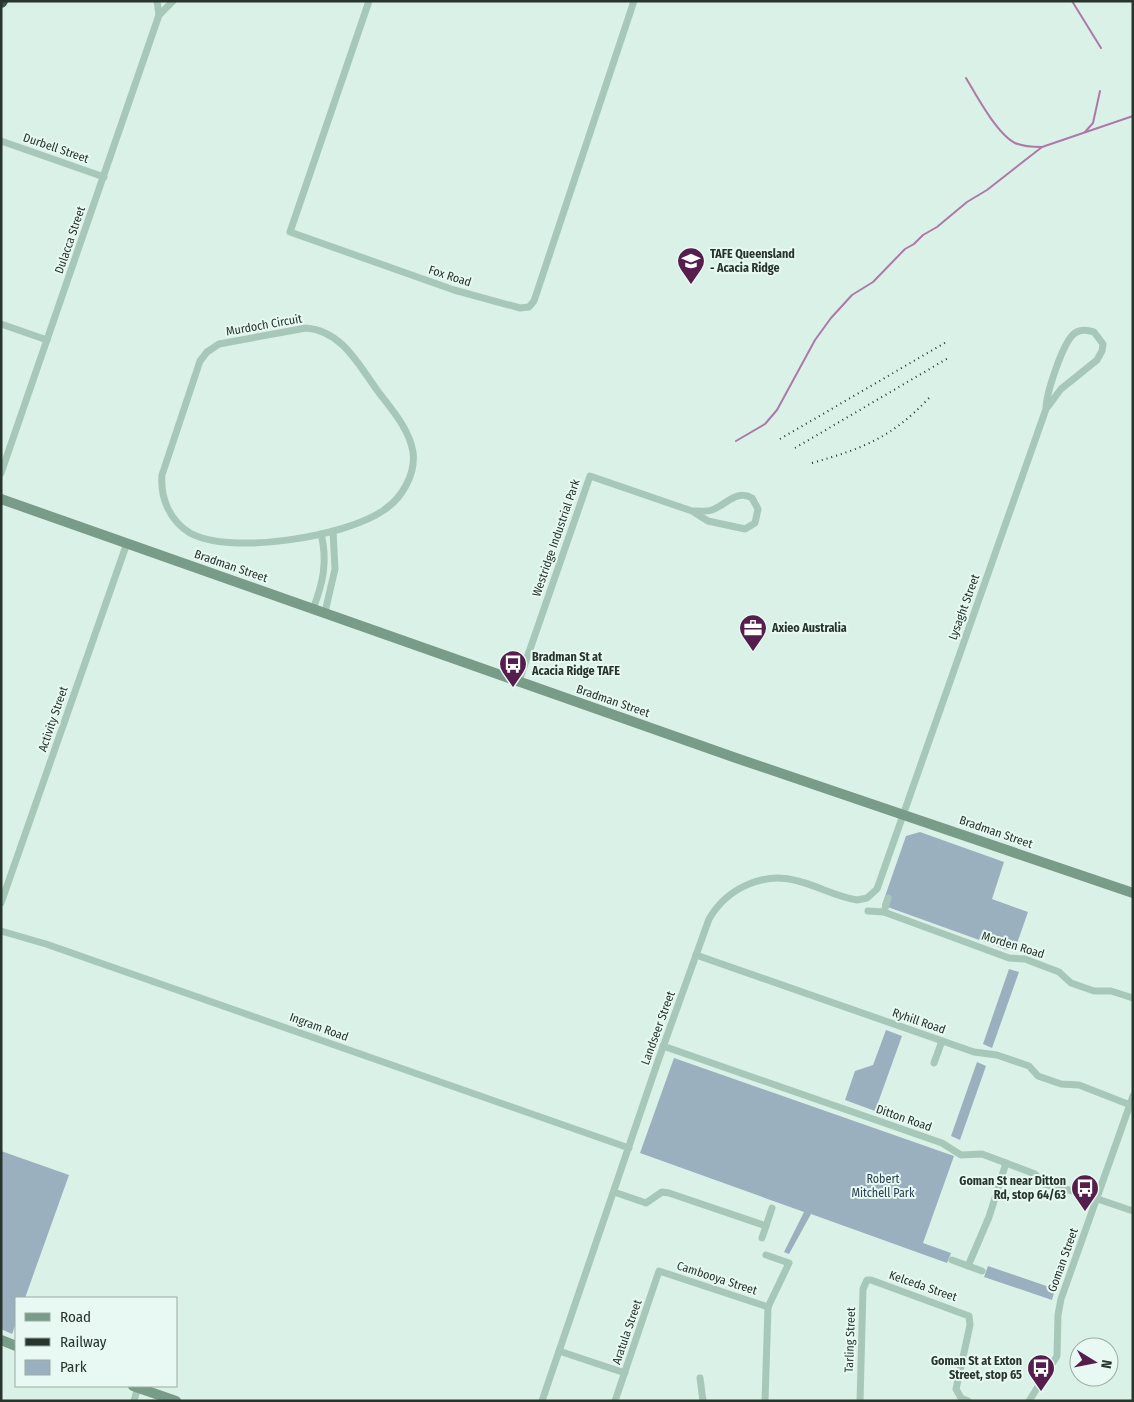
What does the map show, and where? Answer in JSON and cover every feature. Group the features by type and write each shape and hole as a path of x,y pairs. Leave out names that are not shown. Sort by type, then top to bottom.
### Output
{"main road":[{"name":"Bradman Street","path":"1,499 736,758 904,813 1133,893"},
{"path":"1,1340 15,1346"},
{"path":"136,1387 176,1401"}],"street":[{"name":"Dulacca Street","path":"157,1 159,16"},
{"name":"Dulacca Street","path":"1,472 159,16 173,1"},
{"name":"Fox Road","path":"369,1 290,232 454,290 520,308 529,307 534,301 634,1"},
{"name":"Durbell Street","path":"1,141 104,177"},
{"path":"1,324 47,340"},
{"name":"Murdoch Circuit","path":"306,328 328,334 346,348 400,421 409,437 413,459 411,473 401,494 384,510 333,531 273,542 214,541 197,536 184,529 167,508 161,485 164,467 197,366 211,348 227,342 306,328"},
{"name":"Lysaght Street","path":"904,813 1046,409 1061,389 1100,357 1103,344 1094,332 1080,331 1071,337 1046,399 1046,409"},
{"name":"Westridge Industrial Park","path":"519,681 590,476 692,511 708,521 745,529 755,523 758,509 752,498 744,495 735,496 710,510 692,511"},
{"path":"325,612 334,578 335,550 333,531"},
{"path":"313,608 321,585 325,564 321,534"},
{"name":"Activity Street","path":"1,903 127,543"},
{"name":"Landseer Street","path":"542,1401 663,1046 706,927 717,907 732,893 755,881 786,878 854,900 870,896 878,886 904,813"},
{"path":"884,912 888,898"},
{"name":"Morden Road","path":"868,911 884,912 1010,958 1025,959 1059,972 1071,983 1094,991 1111,991 1133,998"},
{"name":"Ingram Road","path":"1,931 46,944 629,1148"},
{"name":"Ryhill Road","path":"696,955 983,1055 997,1055 1029,1066 1038,1076 1061,1084 1079,1085 1131,1105"},
{"path":"934,1064 942,1041"},
{"name":"Ditton Road","path":"663,1046 942,1143 961,1155 982,1154 1034,1174 1044,1184 1133,1211"},
{"name":"Goman Street","path":"1029,1401 1057,1356 1058,1315 1061,1299 1133,1096"},
{"path":"968,1266 981,1231 989,1217 1006,1163"},
{"path":"614,1192 646,1203 662,1192 669,1193 766,1226"},
{"path":"762,1238 772,1208"},
{"path":"765,1401 768,1307 789,1263 766,1255"},
{"path":"952,1260 982,1271"},
{"name":"Cambooya Street","path":"659,1271 768,1307"},
{"name":"Aratula Street","path":"615,1401 659,1271"},
{"name":"Tarling Street","path":"860,1401 863,1289 866,1280"},
{"name":"Kelceda Street","path":"866,1280 888,1286 969,1316 970,1325 956,1389 961,1398 968,1401"},
{"path":"559,1351 624,1373"},
{"path":"700,1378 703,1401"},
{"path":"134,1401 136,1387"}],"green space":[{"path":"920,832 1004,862 992,899 1028,912 1015,949 1007,950 882,905 906,836"},
{"path":"1009,969 1019,972 992,1048 983,1044"},
{"path":"886,1030 902,1036 875,1111 845,1100 855,1071 873,1065"},
{"name":"Robert Mitchell Park","path":"674,1058 954,1156 923,1243 951,1253 947,1263 811,1214 789,1254 784,1252 804,1212 640,1153"},
{"path":"977,1062 986,1066 960,1140 951,1136"},
{"path":"1,1151 69,1175 25,1297 15,1297 15,1326 12,1334 1,1329"},
{"path":"988,1266 1055,1289 1052,1300 984,1277"}],"waterway":[{"path":"1072,1 1101,48"},
{"path":"966,78 994,123 1008,138 1022,145 1042,147"},
{"path":"1085,132 1093,123 1100,91"},
{"path":"736,441 765,424 777,410 815,340 831,318 852,295 873,282 905,249 937,227 967,202 987,190 1042,147 1133,116"}],"railway":[{"path":"780,439 948,341"},
{"path":"795,448 950,357"},
{"path":"812,463 876,440 902,423 929,398"}],"place":[{"name":"TAFE Queensland - Acacia Ridge","path":"691,285"},
{"name":"Axieo Australia","path":"753,652"},
{"name":"Bradman St at Acacia Ridge TAFE","path":"513,688"},
{"name":"Goman St near Ditton Rd, stop 64/63","path":"1085,1212"},
{"name":"Goman St at Exton Street, stop 65","path":"1041,1392"}]}
